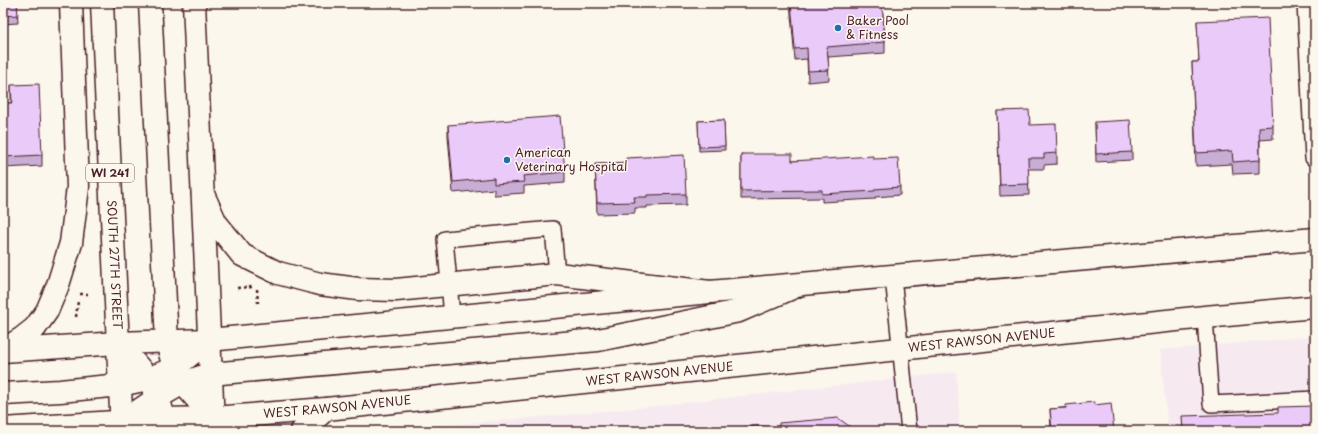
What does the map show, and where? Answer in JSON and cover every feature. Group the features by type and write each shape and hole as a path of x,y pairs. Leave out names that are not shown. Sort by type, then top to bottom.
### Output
{"main road":[{"path":"3,350 35,328 47,311 58,285 71,243 78,187 71,3"},
{"name":"SOUTH 27TH STREET","path":"102,3 122,427"},
{"path":"150,3 167,342 179,376 213,424"},
{"path":"194,3 213,424"},
{"path":"203,194 216,223 242,255 278,274 320,284 358,289 396,290 557,274 710,292"},
{"path":"3,350 117,343 209,340 710,292 1315,239"},
{"path":"3,394 60,391 120,385 148,378 210,374 598,340 739,311 799,285"},
{"name":"WEST RAWSON AVENUE","path":"3,430 213,424 326,410 901,349 1206,317 1315,308"},
{"path":"122,427 157,398 179,376 209,340"},
{"path":"117,343 148,378 157,398 164,425"},
{"path":"302,431 326,410"}],"lane":[{"path":"1305,3 1313,158"},
{"path":"452,316 445,240 553,229 557,274"},
{"path":"893,277 909,431"},
{"path":"1206,317 1211,404 1315,399"}],"path":[{"path":"236,288 256,287 258,303"},
{"path":"76,316 79,294 88,294"}],"shaded area":[{"path":"1315,336 1315,431 1168,431 1160,350"},
{"path":"956,372 960,431 383,431 637,408"}],"building":[{"path":"3,3 17,3 18,15 3,16"},
{"name":"Baker Pool & Fitness","path":"791,3 882,3 885,42 827,47 829,70 808,71 807,48 795,49"},
{"path":"1268,18 1273,126 1259,127 1260,160 1233,162 1232,151 1196,153 1192,62 1199,62 1197,21"},
{"path":"39,84 42,155 3,157 3,103 12,103 11,85"},
{"path":"1029,110 1030,125 1056,124 1057,153 1044,154 1044,158 1028,158 1029,184 1000,185 997,111"},
{"name":"American Veterinary Hospital","path":"560,116 565,172 523,176 524,182 494,184 494,178 453,182 448,125"},
{"path":"724,120 725,146 699,147 698,121"},
{"path":"1130,120 1132,152 1096,154 1095,122"},
{"path":"741,154 792,154 792,161 873,156 873,159 898,158 900,187 875,189 875,191 822,194 822,190 741,191"},
{"path":"684,155 686,194 647,195 647,197 634,197 635,202 597,203 595,164 626,162 626,158"},
{"path":"1094,402 1094,405 1111,403 1114,431 1052,431 1050,409 1066,408 1066,405"},
{"path":"1315,406 1315,431 1183,431 1182,416 1278,413 1278,407"},
{"path":"838,418 853,429 853,431 721,431 757,426 779,427 779,423"},
{"path":"712,427 712,431 673,431"}],"place":[{"name":"Baker Pool & Fitness","path":"838,28"},
{"name":"American Veterinary Hospital","path":"507,160"}]}
